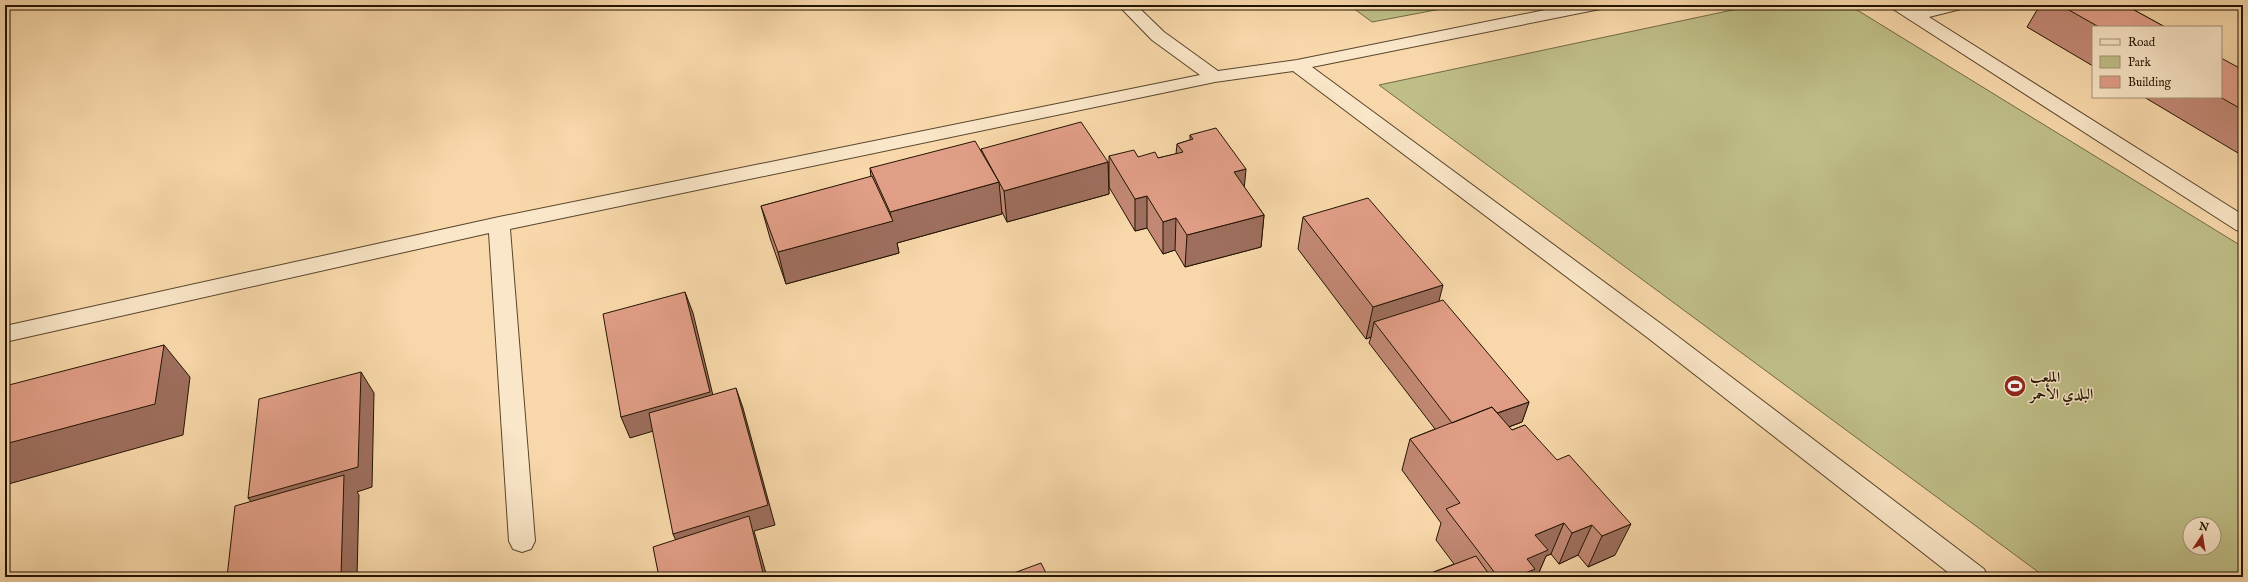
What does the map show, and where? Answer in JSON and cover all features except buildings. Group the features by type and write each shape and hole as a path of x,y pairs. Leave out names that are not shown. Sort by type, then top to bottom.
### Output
{"street":[{"path":"1126,5 1158,36 1215,77"},
{"path":"5,334 499,224 1215,77 1296,65 1596,5"},
{"path":"1899,5 2243,225"},
{"path":"1915,15 1955,5"},
{"path":"1296,65 1656,332 1970,576"},
{"path":"499,224 522,541"}],"green space":[{"path":"1349,5 1462,5 1372,22"},
{"name":"الملعب البلدي الأحمر","path":"1756,5 1849,5 2243,247 2243,577 2045,577 1379,85"}],"place":[{"name":"الملعب البلدي الأحمر","path":"2015,386"}]}
